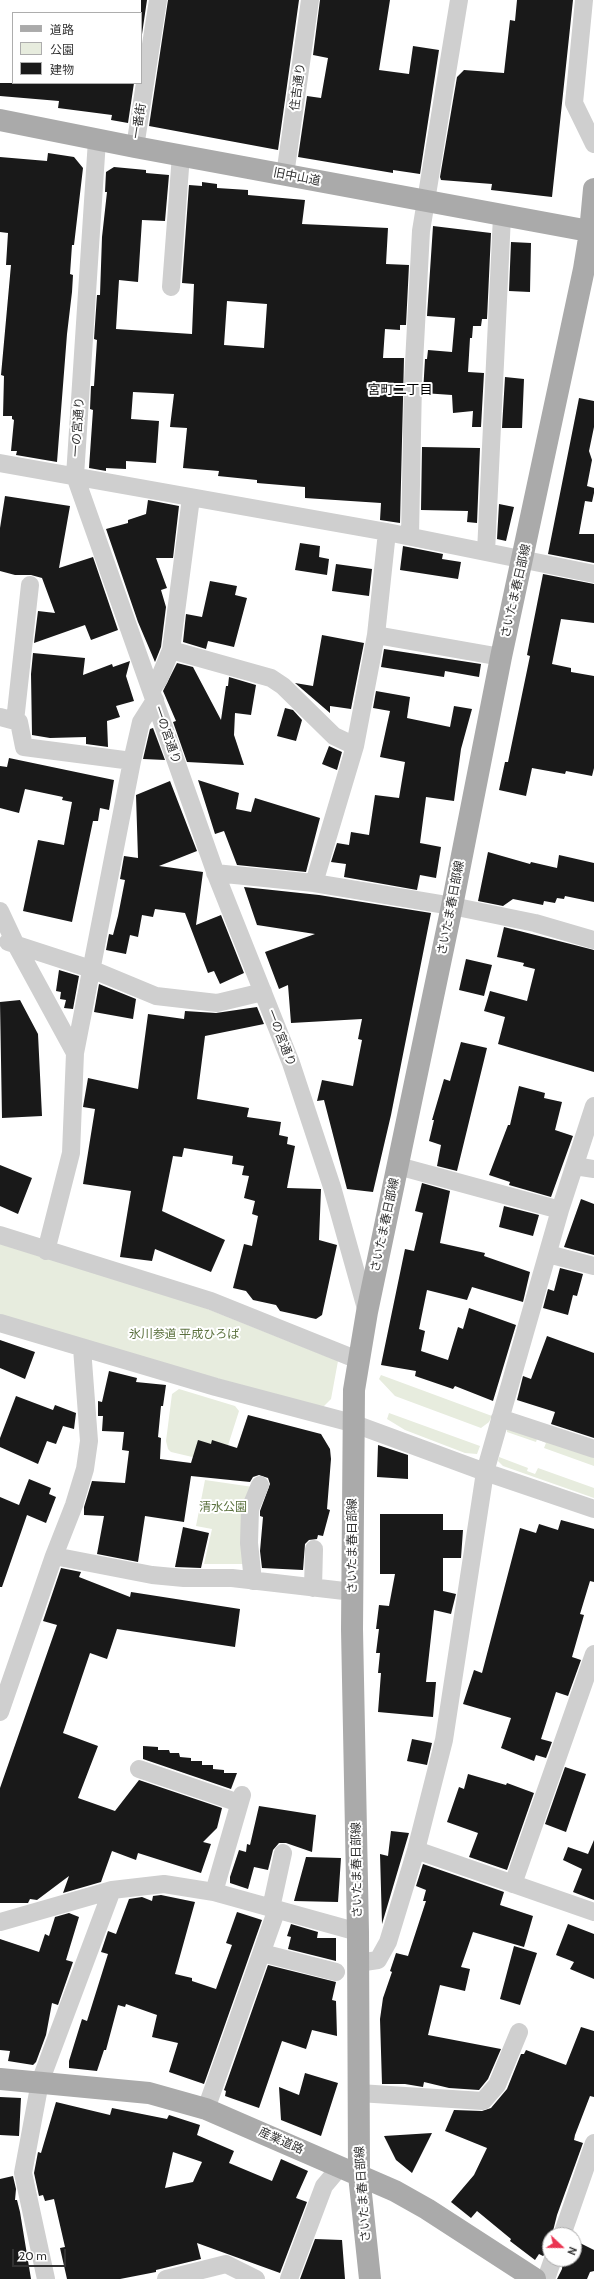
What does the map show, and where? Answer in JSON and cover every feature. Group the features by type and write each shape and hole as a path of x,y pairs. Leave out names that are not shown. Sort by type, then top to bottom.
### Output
{"main road":[{"name":"旧中山道","path":"0,120 97,140 592,232"},
{"name":"さいたま春日部線","path":"370,2279 359,2175 358,1932 352,1423 358,1360 452,906 501,657 592,232 594,189"},
{"name":"産業道路","path":"0,2079 148,2093 206,2109 359,2175 428,2208 535,2279"}],"street":[{"name":"一番街","path":"135,147 158,0"},
{"name":"住吉通り","path":"285,175 310,0"},
{"path":"410,536 413,382 420,238 459,0"},
{"path":"584,0 574,103 594,144"},
{"name":"一の宮通り","path":"97,140 75,476 215,873 291,1062 332,1187 367,1312"},
{"path":"171,287 181,155"},
{"path":"486,552 502,216"},
{"path":"0,463 410,536 594,574"},
{"path":"46,1251 71,1153 75,1053 91,968 141,722 171,650 191,498"},
{"path":"314,883 346,781 354,746 376,635 387,532"},
{"path":"30,585 8,719 19,722 24,747 132,761"},
{"path":"376,635 501,657"},
{"path":"171,650 271,678 283,686 334,736 354,746"},
{"path":"215,873 314,883 452,906 535,923 594,940"},
{"path":"0,911 7,941 75,1053"},
{"path":"7,941 91,968 156,996 217,1003 263,992"},
{"path":"358,1963 378,1960 388,1942 416,1850 444,1740 485,1472 560,1210 594,1106"},
{"path":"398,1166 560,1210"},
{"path":"575,1166 594,1169"},
{"path":"0,1235 46,1251 211,1301 358,1360"},
{"path":"548,1254 594,1266"},
{"path":"0,1324 277,1404 352,1423 485,1472 594,1509"},
{"path":"0,1712 54,1556 74,1505 84,1469 89,1441 82,1348"},
{"path":"500,1418 594,1449"},
{"path":"253,1581 248,1543 250,1509 260,1485"},
{"path":"313,1588 314,1549"},
{"path":"54,1556 152,1575 253,1581 353,1592"},
{"path":"513,1884 594,1654"},
{"path":"139,1769 240,1799 214,1892"},
{"path":"416,1850 594,1912"},
{"path":"206,2109 262,1953 274,1908 283,1853"},
{"path":"0,1922 112,1890 164,1884 214,1892 358,1932"},
{"path":"46,2279 23,2173 40,2082 112,1890"},
{"path":"262,1953 336,1972"},
{"path":"359,2092 483,2101 497,2085 519,2032"},
{"path":"565,2227 594,2143"},
{"path":"289,2279 324,2186 340,2167"},
{"path":"166,2279 226,2264 256,2279"},
{"path":"546,2279 550,2267"}],"green space":[{"name":"氷川参道 平成ひろば","path":"0,1238 150,1286 338,1361 331,1399 324,1406 310,1405 0,1316"},
{"path":"381,1375 492,1416 489,1422 481,1428 395,1396 379,1379"},
{"path":"179,1389 235,1406 239,1411 224,1458 218,1463 171,1452 168,1449 166,1441 172,1394"},
{"path":"389,1413 480,1446 477,1454 465,1453 405,1430 387,1419"},
{"path":"507,1429 594,1454 594,1466 544,1448 546,1443 537,1439 536,1442 507,1432"},
{"path":"499,1457 528,1468 527,1471 535,1474 538,1468 594,1488 594,1498 503,1466 498,1461"},
{"name":"清水公園","path":"205,1480 253,1487 243,1564 204,1564 212,1529 196,1526"}],"building":[{"path":"141,0 147,0 142,34 142,12"},
{"path":"168,0 299,0 278,150 149,126"},
{"path":"320,0 390,0 379,70 409,74 413,46 439,50 420,174 393,170 393,173 298,157 307,96 321,98 328,58 313,55"},
{"path":"517,0 573,0 552,197 491,190 492,184 441,180 440,177 457,77 464,70 504,73 510,20 515,21"},
{"path":"0,83 134,84 128,123 111,120 112,115 58,108 59,101 0,96"},
{"path":"48,153 74,157 83,168 74,245 72,245 70,274 73,275 72,292 67,334 57,462 16,455 17,451 11,451 14,420 12,419 12,416 3,416 4,376 1,375 11,265 6,265 8,233 0,232 0,157 47,161"},
{"path":"114,167 146,170 146,173 169,175 165,221 142,220 138,282 119,280 116,329 192,334 194,284 182,283 189,185 202,186 202,182 217,184 217,188 248,190 248,195 305,200 302,224 388,228 386,264 409,265 406,325 400,325 400,330 385,329 383,358 404,358 400,523 380,520 381,503 305,498 305,487 257,483 257,480 218,476 219,471 183,468 187,428 170,427 174,394 133,392 131,419 159,421 156,463 126,461 126,469 106,468 106,471 89,468 93,410 90,409 91,386 94,386 97,340 94,339 97,295 100,295 102,237 107,192 105,192 106,172","holes":["227,301 267,304 264,348 224,345"]},
{"path":"433,226 491,233 487,319 482,319 481,326 473,326 472,338 470,338 468,372 484,373 481,427 472,427 473,411 453,413 452,395 423,393 425,359 427,359 428,350 452,352 455,318 427,316"},
{"path":"511,242 531,243 530,292 509,291"},
{"path":"505,377 524,379 522,428 502,428"},
{"path":"579,398 594,401 594,427 589,451 592,460 587,486 594,488 594,493 592,502 585,501 579,534 594,534 594,563 548,554"},
{"path":"422,447 480,448 477,523 467,522 468,511 421,510"},
{"path":"5,496 70,506 59,568 93,557 118,630 91,640 85,625 34,643 38,611 55,613 42,578 31,575 15,575 0,571 0,528"},
{"path":"148,500 179,506 173,558 156,558 167,588 161,590 166,607 161,647 155,662 138,622 106,529 128,523 128,520 146,514"},
{"path":"499,504 514,507 506,541 497,539"},
{"path":"300,543 320,546 319,557 329,559 327,575 295,570"},
{"path":"403,546 443,554 442,559 461,562 458,579 400,570"},
{"path":"336,564 372,569 369,596 332,591"},
{"path":"543,574 594,584 594,623 561,619 552,664 571,668 571,672 594,676 594,768 592,776 566,771 565,774 532,768 526,796 499,790 505,762 508,762 530,656 527,655"},
{"path":"210,581 237,586 235,595 247,598 234,647 208,641 206,649 183,642 186,614 202,617"},
{"path":"322,635 364,643 351,709 330,706 330,713 295,683 313,686"},
{"path":"384,649 481,664 479,677 445,671 444,677 381,667"},
{"path":"33,653 85,658 83,675 112,664 113,667 130,661 126,676 134,701 116,706 120,717 107,721 108,747 86,744 86,737 50,738 32,735 31,674"},
{"path":"177,663 193,667 221,720 226,686 228,686 229,677 256,685 251,715 235,713 234,735 244,765 187,762 173,722 176,721 163,691"},
{"path":"376,691 410,697 407,718 450,727 454,706 472,709 461,749 454,801 426,797 420,843 441,847 436,878 420,875 417,890 344,877 346,864 331,862 337,843 349,845 351,832 369,835 375,795 399,798 405,762 380,757 390,711 373,708"},
{"path":"285,708 293,710 302,720 296,741 277,736"},
{"path":"153,728 165,760 143,759 150,729"},
{"path":"329,746 342,752 337,770 322,764"},
{"path":"9,758 114,780 109,810 100,808 98,821 93,821 72,922 23,911 38,840 64,845 72,802 62,800 63,797 25,789 19,813 0,808 0,766 7,767"},
{"path":"198,780 239,793 236,809 251,812 255,798 320,818 306,872 237,865 224,831 215,834"},
{"path":"170,781 197,851 159,866 203,872 196,925 221,915 244,973 220,984 214,971 208,973 185,913 155,909 153,917 142,915 138,937 130,935 126,954 106,950 109,934 113,935 125,880 120,879 124,856 138,858 136,795"},
{"path":"488,852 530,864 531,862 557,868 559,855 594,863 594,902 565,896 564,899 557,898 555,903 544,901 543,905 513,899 503,906 478,901"},
{"path":"244,887 319,895 431,913 391,1115 373,1192 347,1189 324,1100 317,1101 322,1080 353,1086 362,1040 358,1039 362,1019 291,1023 288,985 279,989 265,952 315,934 257,925"},
{"path":"504,927 594,950 594,1072 498,1044 505,1017 484,1011 490,991 527,1001 535,969 523,966 524,963 497,957"},
{"path":"466,959 492,965 484,996 459,990"},
{"path":"59,970 79,976 73,1009 64,1008 66,1000 60,999 61,992 56,991"},
{"path":"99,984 136,999 133,1019 94,1012"},
{"path":"20,1000 38,1034 42,1116 2,1118 0,1002"},
{"path":"257,1007 264,1024 205,1036 197,1099 249,1108 247,1117 281,1122 279,1135 288,1137 287,1144 295,1146 287,1188 321,1189 319,1240 337,1245 322,1315 316,1319 280,1311 276,1305 253,1300 246,1291 233,1288 244,1244 252,1246 258,1216 252,1214 255,1201 244,1198 249,1176 242,1175 244,1166 232,1164 233,1156 184,1148 182,1157 173,1156 162,1211 225,1240 211,1272 155,1249 152,1261 120,1257 131,1191 83,1184 95,1109 83,1107 88,1078 138,1089 148,1014 184,1019 185,1011 216,1013"},
{"path":"461,1042 487,1048 457,1171 437,1166 441,1145 429,1141 434,1120 432,1120 444,1079 450,1081"},
{"path":"519,1086 545,1093 544,1098 562,1102 555,1130 573,1136 551,1197 509,1185 510,1182 489,1175 508,1125 510,1125"},
{"path":"0,1165 32,1178 18,1214 0,1206"},
{"path":"422,1183 450,1191 440,1243 485,1253 484,1256 530,1272 523,1302 472,1287 467,1300 427,1290 419,1329 425,1331 421,1351 448,1360 458,1327 463,1329 469,1308 516,1325 493,1401 455,1386 453,1389 415,1376 416,1371 381,1365 405,1249 414,1251 423,1213 415,1211"},
{"path":"581,1199 594,1204 594,1255 564,1247"},
{"path":"504,1206 539,1215 533,1236 499,1227"},
{"path":"560,1268 583,1274 577,1296 573,1295 568,1315 543,1308 548,1289 554,1291"},
{"path":"547,1336 594,1353 594,1438 551,1424 555,1412 517,1400 523,1376 531,1379"},
{"path":"0,1340 35,1352 25,1379 0,1368"},
{"path":"109,1371 137,1378 136,1382 166,1385 163,1406 161,1406 158,1437 161,1438 160,1459 191,1463 198,1440 211,1444 212,1440 237,1448 248,1415 321,1434 330,1449 331,1459 327,1509 330,1510 323,1536 318,1535 317,1539 309,1540 305,1544 303,1570 262,1568 260,1551 263,1517 260,1516 260,1511 270,1484 268,1478 259,1475 253,1477 250,1482 191,1476 184,1522 145,1516 138,1562 97,1554 104,1516 84,1515 84,1507 92,1481 125,1483 129,1451 122,1450 124,1432 102,1431 103,1416 98,1416 98,1401 102,1402"},
{"path":"16,1396 53,1410 55,1405 76,1413 74,1429 63,1426 56,1444 47,1441 38,1464 0,1447 0,1438"},
{"path":"378,1445 408,1455 408,1479 377,1477"},
{"path":"29,1479 51,1488 49,1494 56,1497 46,1523 27,1515 2,1587 0,1587 0,1497 19,1505"},
{"path":"380,1514 443,1514 443,1530 463,1530 461,1558 443,1558 443,1591 456,1594 451,1614 434,1610 426,1682 436,1682 433,1717 378,1712 381,1673 378,1673 380,1653 376,1653 379,1629 376,1629 379,1605 389,1606 395,1574 380,1574"},
{"path":"561,1520 594,1529 594,1582 590,1581 580,1614 584,1615 572,1657 581,1660 568,1696 556,1692 541,1739 552,1742 546,1758 536,1755 534,1761 501,1748 511,1718 463,1704 474,1670 482,1673 520,1528 536,1533 539,1524 558,1530"},
{"path":"183,1527 209,1533 201,1568 175,1567"},
{"path":"61,1568 81,1572 79,1577 130,1597 131,1592 240,1609 235,1647 117,1629 107,1659 90,1653 63,1733 98,1746 78,1798 115,1811 139,1780 222,1808 217,1828 203,1842 211,1844 201,1873 138,1853 136,1860 112,1851 101,1882 63,1893 69,1876 37,1900 30,1899 28,1903 0,1903 0,1788 57,1625 43,1621"},
{"path":"412,1739 432,1743 427,1765 407,1761"},
{"path":"143,1746 158,1747 158,1750 169,1750 170,1753 179,1753 180,1757 191,1758 191,1761 202,1761 202,1765 213,1765 213,1769 224,1770 224,1773 237,1773 231,1789 143,1759"},
{"path":"565,1767 586,1774 566,1832 545,1824"},
{"path":"468,1774 506,1785 507,1783 534,1793 507,1870 469,1857 478,1833 447,1822 459,1787 464,1789"},
{"path":"259,1806 316,1815 312,1852 286,1843 279,1843 273,1850 268,1870 254,1867 248,1889 230,1883 230,1877 239,1850 246,1852 247,1844 250,1845"},
{"path":"391,1831 409,1833 382,1924 380,1854 388,1856"},
{"path":"594,1840 594,1900 573,1892 582,1869 563,1860 568,1847 588,1854"},
{"path":"306,1857 341,1858 338,1902 294,1901"},
{"path":"423,1864 504,1892 500,1905 533,1916 524,1947 473,1932 461,1967 470,1969 465,1991 440,1985 428,2035 501,2049 488,2079 479,2090 449,2088 424,2082 423,2087 405,2084 382,2084 380,2019 383,1998 392,1972 390,1971 396,1953 408,1956 426,1901 423,1901 426,1890 416,1886"},
{"path":"161,1895 195,1902 175,1974 192,1978 192,1981 216,1989 232,1945 226,1943 237,1912 262,1920 204,2084 169,2072 178,2043 152,2037 157,2015 126,2004 125,2007 118,2005 106,2050 104,2050 97,2071 69,2068 69,2061 82,2019 87,2021 108,1954 101,1952 108,1931 116,1934 129,1899 142,1897 152,1901 153,1896"},
{"path":"69,1913 79,1917 66,1960 73,1962 58,2005 52,2003 46,2035 36,2062 33,2065 8,2061 10,2051 0,2050 0,1939 39,1952 45,1934 49,1936 55,1917"},
{"path":"291,1924 318,1932 317,1938 336,1938 336,1961 288,1949 291,1937 287,1936"},
{"path":"568,1924 594,1934 594,1979 570,1969 574,1962 556,1955"},
{"path":"514,1946 537,1953 520,2005 500,1999"},
{"path":"268,1965 336,1982 332,2000 336,2001 337,2036 312,2030 306,2049 282,2041 259,2108 225,2096 226,2091 224,2090"},
{"path":"581,2027 594,2031 594,2097 590,2096 574,2140 583,2143 554,2227 542,2227 542,2256 539,2254 535,2260 510,2241 511,2239 477,2211 471,2218 451,2202 474,2175 487,2148 445,2131 454,2110 482,2111 491,2108 507,2089 521,2054 524,2054 526,2050 566,2065"},
{"path":"305,2073 338,2083 321,2136 281,2120 279,2087 299,2095"},
{"path":"0,2097 21,2098 19,2136 0,2135"},
{"path":"56,2102 110,2115 112,2108 167,2119 169,2115 200,2125 197,2135 234,2151 229,2163 272,2181 281,2159 308,2171 296,2198 307,2202 280,2273 197,2243 201,2259 156,2270 156,2272 120,2279 67,2279 60,2248 65,2247 54,2199 45,2201 43,2195 39,2196 34,2173 38,2152 41,2153","holes":["173,2152 202,2162 193,2182 165,2188"]},
{"path":"432,2133 412,2173 396,2160 384,2136"},
{"path":"13,2176 16,2189 15,2200 17,2200 20,2212 31,2279 0,2279 0,2179"},
{"path":"315,2239 342,2240 345,2279 300,2279"},
{"path":"582,2244 594,2250 594,2271 590,2272 587,2279 557,2279 562,2267 582,2267"}],"district":[{"name":"宮町二丁目","path":"400,390"}]}
